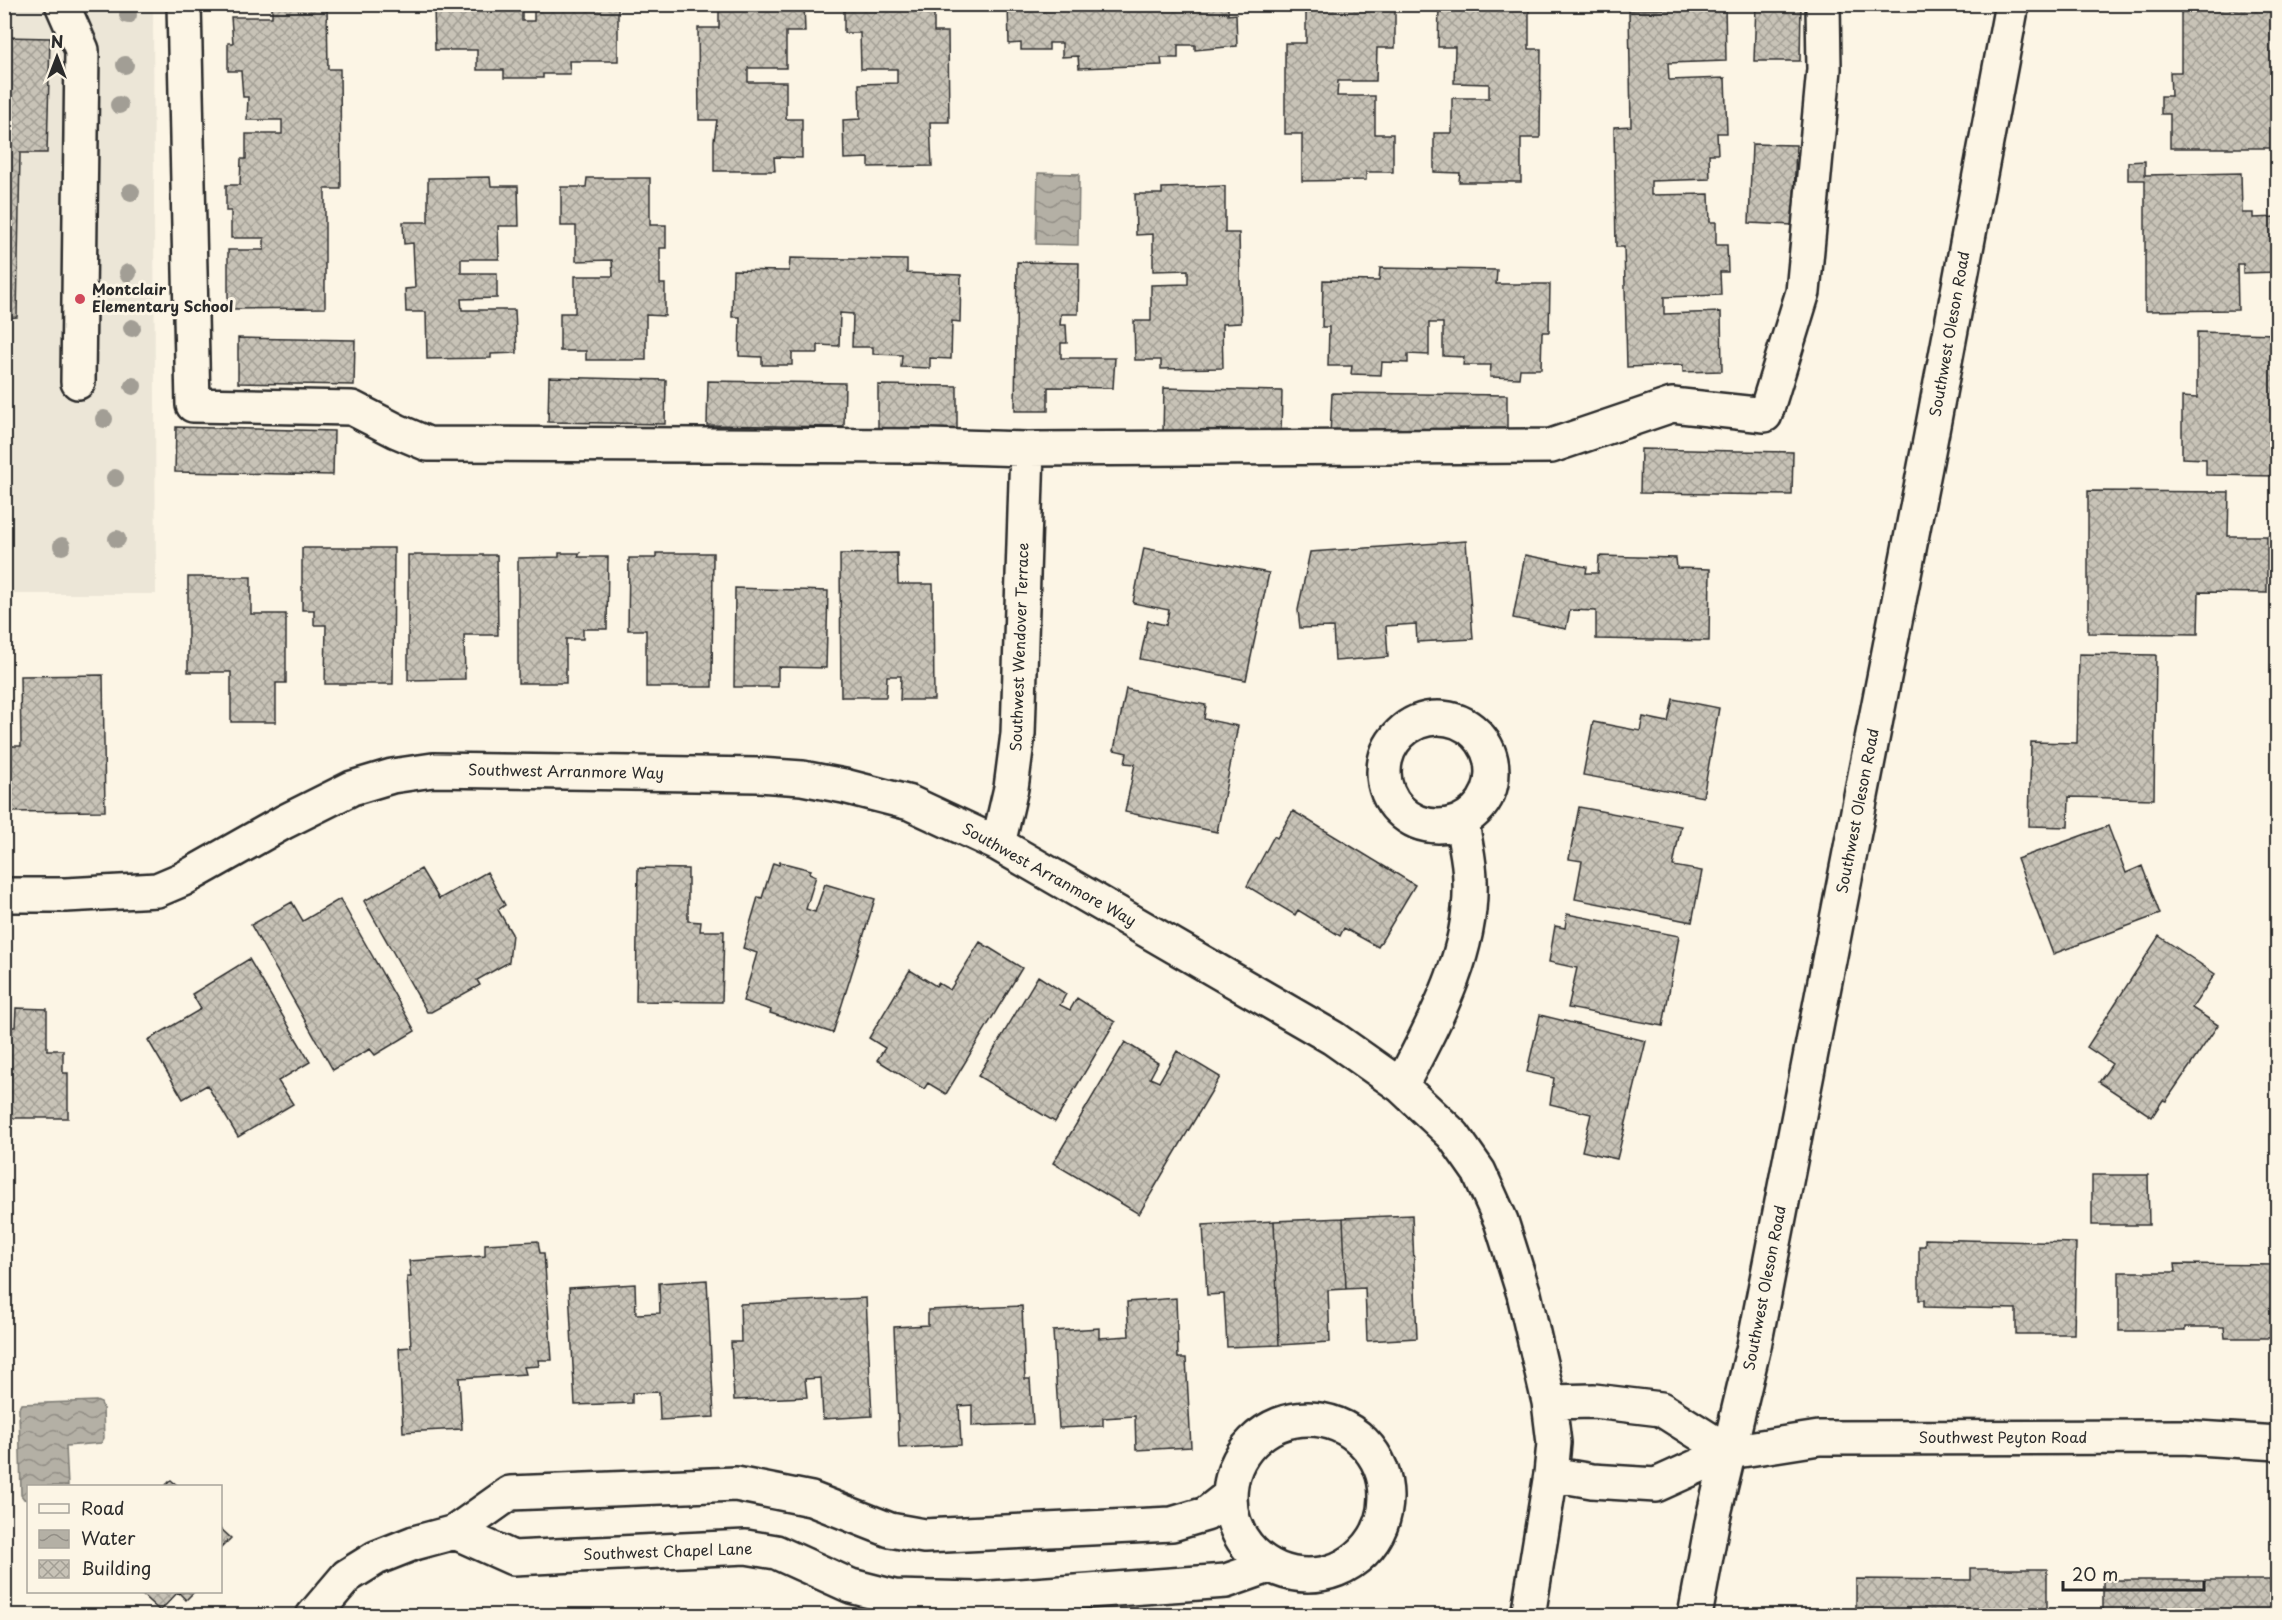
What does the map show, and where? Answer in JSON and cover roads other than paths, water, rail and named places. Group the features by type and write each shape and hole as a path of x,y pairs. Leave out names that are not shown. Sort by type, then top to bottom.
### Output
{"street":[{"path":"62,4 82,50 78,382"},
{"path":"184,4 193,405 352,408 428,444 929,446 1027,449 1551,446 1672,405 1765,415 1803,292 1824,69 1823,4"},
{"name":"Southwest Oleson Road","path":"1695,1616 1754,1346 1789,1171 2012,4"},
{"name":"Southwest Wendover Terrace","path":"998,844 1011,788 1018,735 1027,449"},
{"name":"Southwest Arranmore Way","path":"4,895 66,895 157,890 183,879 284,822 352,788 392,776 433,770 747,774 802,778 910,803 998,844 1333,1038 1401,1086 1453,1135 1479,1172 1501,1221 1524,1294 1549,1402 1554,1443 1528,1616"},
{"path":"1401,1086 1444,1002 1461,949 1468,910 1470,879 1462,821"},
{"path":"1549,1402 1594,1401 1661,1409 1729,1452"},
{"path":"1311,1419 1340,1425 1365,1442 1382,1470 1387,1503 1380,1532 1362,1555 1334,1572 1299,1576 1269,1566 1248,1549 1232,1525 1229,1496 1236,1463 1254,1440 1281,1423 1311,1419"},
{"name":"Southwest Peyton Road","path":"1729,1452 1819,1438 2182,1437 2277,1443"},
{"path":"1551,1474 1656,1485 1729,1452"},
{"path":"313,1616 348,1576 376,1558 414,1543 455,1532 510,1493 736,1484 811,1499 890,1530 924,1536 1172,1524 1206,1514 1229,1496"},
{"name":"Southwest Chapel Lane","path":"455,1532 513,1558 746,1546 776,1552 851,1586 894,1597 978,1599 1226,1581 1269,1566"}],"water":[{"path":"1038,173 1079,174 1078,245 1036,244"},
{"path":"96,1401 101,1403 103,1408 104,1438 101,1443 66,1446 68,1485 27,1485 27,1500 21,1495 19,1408 21,1404"}],"place":[{"name":"Montclair Elementary School","path":"80,299"}]}
